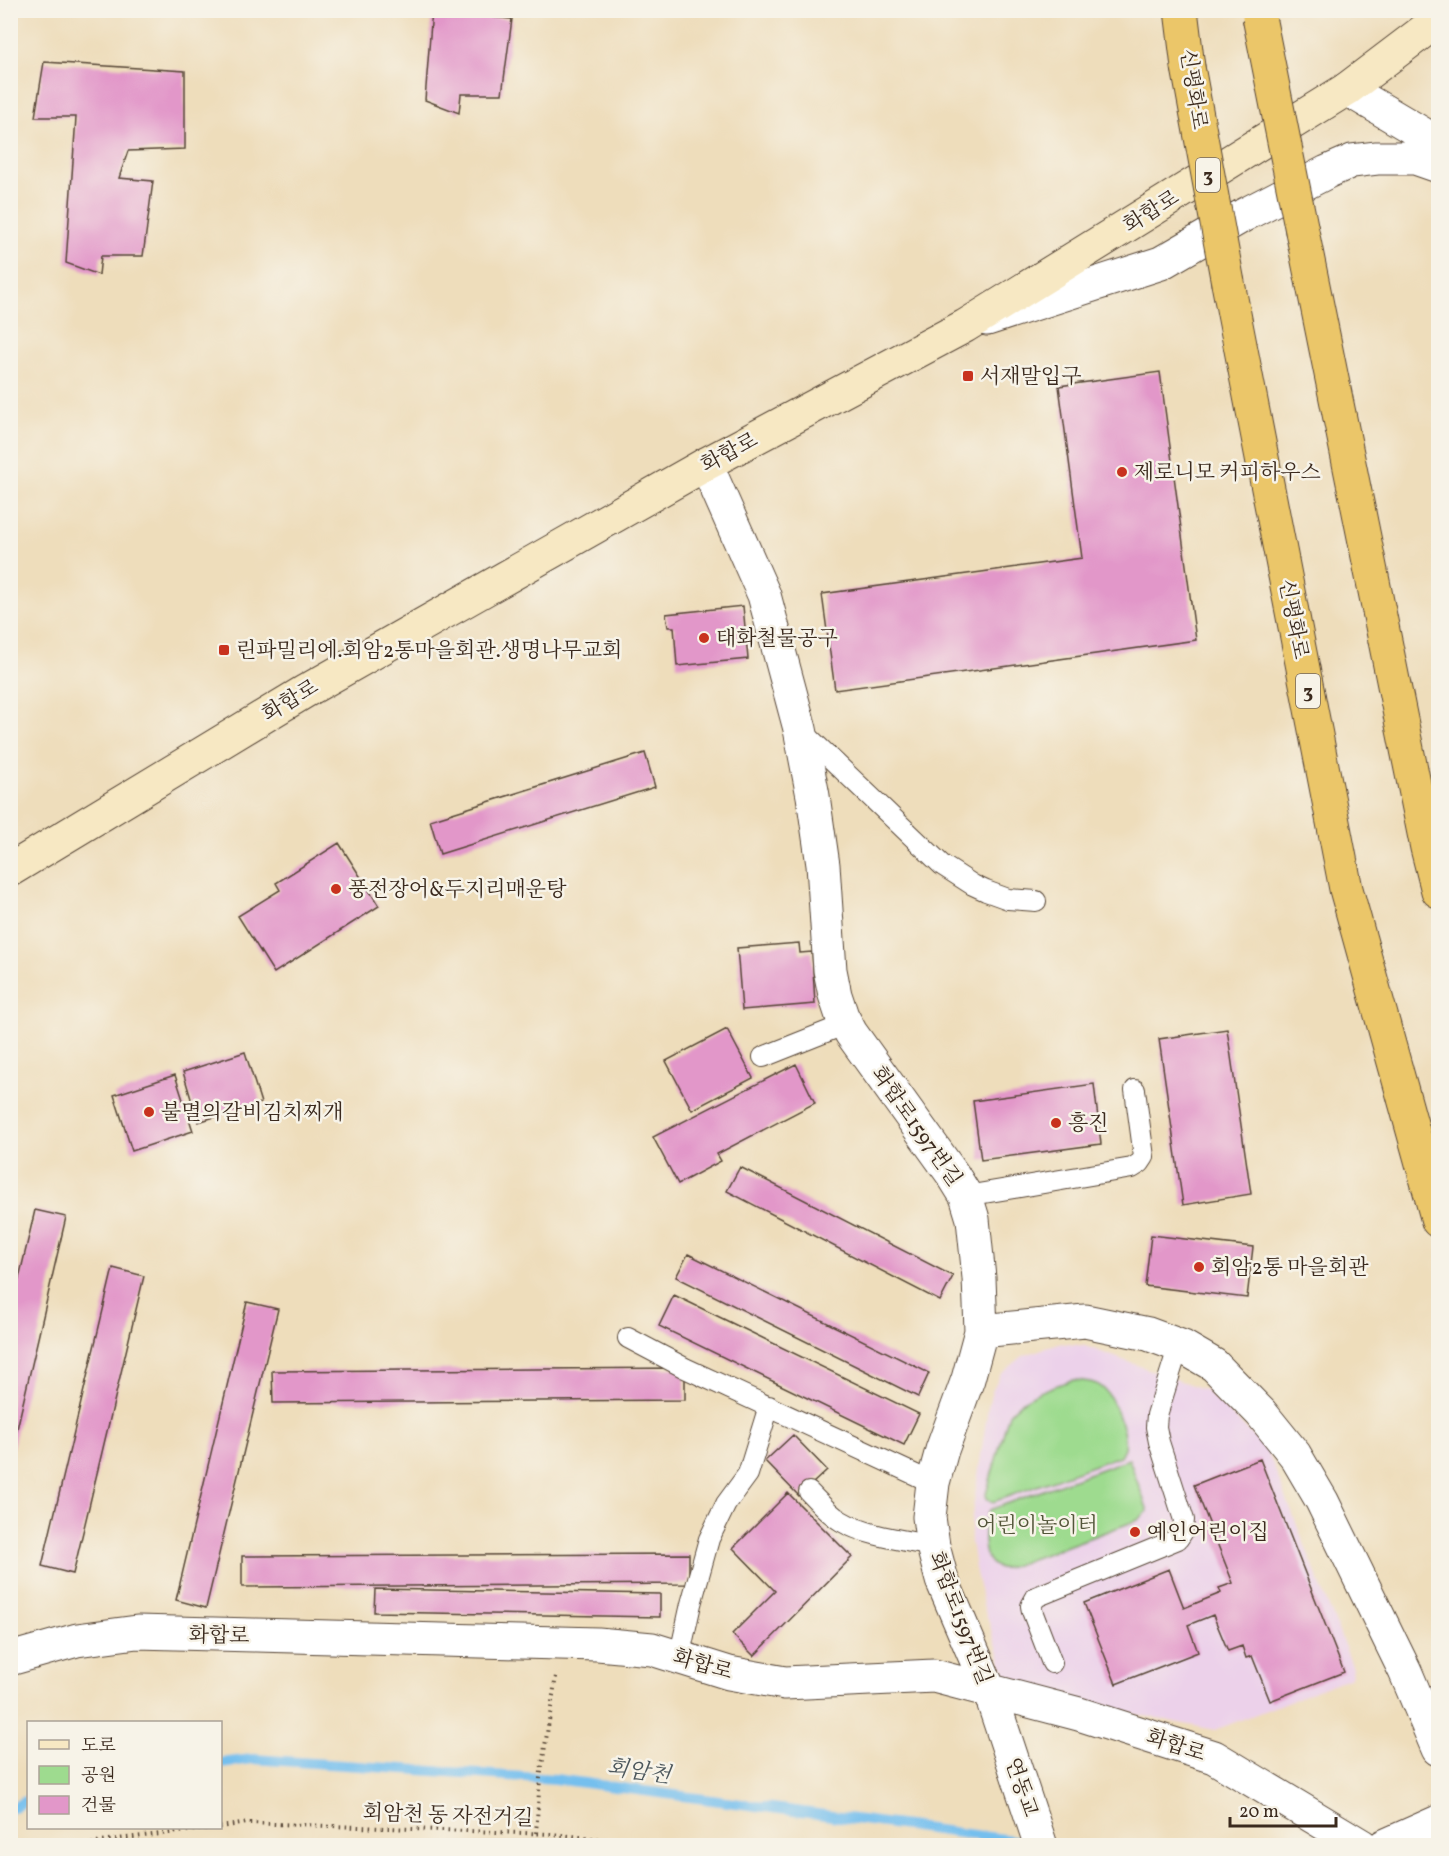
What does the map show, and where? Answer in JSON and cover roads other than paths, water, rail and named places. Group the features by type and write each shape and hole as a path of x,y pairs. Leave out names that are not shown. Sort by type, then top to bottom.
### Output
{"highway":[{"path":"1258,14 1438,891"},
{"name":"신평화로","path":"1183,31 1228,283 1347,889 1438,1221"}],"main road":[{"name":"화합로","path":"10,870 304,692 705,464 965,326 1347,89 1438,20"}],"street":[{"path":"1347,89 1438,143"},
{"path":"965,326 1161,263 1244,215 1352,161 1377,158 1415,158 1438,166"},
{"name":"화합로1597번길","path":"705,464 764,594 800,729 823,865 835,995 846,1024 966,1196 973,1219 981,1331 968,1379 942,1450 933,1483 929,1517 933,1546 942,1580 990,1692 1002,1729"},
{"path":"981,1331 1085,1321 1148,1334 1179,1345 1214,1365 1261,1413 1295,1455 1322,1501 1405,1671 1438,1749"},
{"name":"화합로","path":"10,1659 77,1640 137,1632 561,1642 652,1649 729,1673 785,1683 934,1676 1078,1714 1214,1757 1362,1845"},
{"name":"연동교","path":"1002,1729 1041,1845"},
{"path":"1384,1845 1438,1822"}],"lane":[{"path":"800,729 942,865 986,891 1008,899 1036,901"},
{"path":"763,1057 846,1024"},
{"path":"966,1196 1132,1168 1140,1163 1144,1157 1135,1090"},
{"path":"628,1338 686,1368 933,1483"},
{"path":"1052,1663 1032,1611 1036,1597 1178,1539 1182,1533 1184,1520 1165,1464 1156,1427 1157,1415 1179,1345"},
{"path":"679,1658 709,1539 726,1504 748,1474 769,1406"},
{"path":"809,1492 831,1514 848,1525 886,1537 933,1546"}],"waterway":[{"name":"회암천","path":"222,1763 253,1759 555,1779 1034,1843"},
{"name":"회암천","path":"10,1809 27,1800"}],"place":[{"name":"서재말입구","path":"968,376"},
{"name":"제로니모 커피하우스","path":"1122,472"},
{"name":"태화철물공구","path":"704,638"},
{"name":"린파밀리에.회암2통마을회관.생명나무교회","path":"224,650"},
{"name":"풍전장어&두지리매운탕","path":"336,889"},
{"name":"불멸의갈비김치찌개","path":"149,1112"},
{"name":"흥진","path":"1056,1123"},
{"name":"회암2통 마을회관","path":"1199,1267"},
{"name":"예인어린이집","path":"1135,1532"}],"park label":[{"name":"어린이놀이터","path":"1037,1525"}]}
